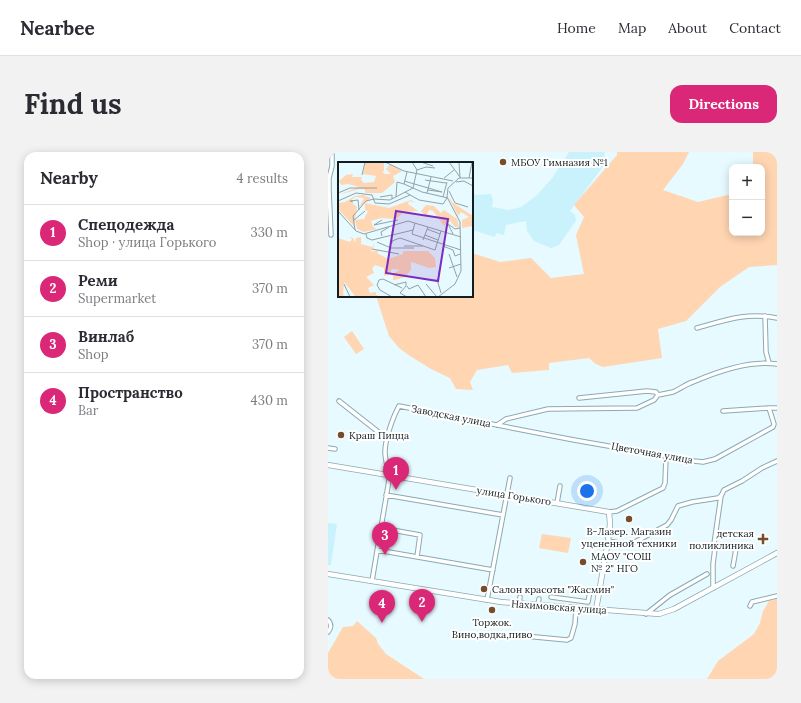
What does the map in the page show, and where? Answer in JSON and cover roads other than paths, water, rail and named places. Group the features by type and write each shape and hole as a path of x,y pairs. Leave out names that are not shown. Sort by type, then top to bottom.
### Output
{"main road":[{"name":"улица Горького","path":"328,465 609,512"},
{"path":"596,610 608,541 610,524 609,512"},
{"name":"Нахимовская улица","path":"328,574 519,604 658,614 668,612 777,553"}],"street":[{"path":"331,235 329,178 332,166 332,152"},
{"path":"697,328 744,316 765,316 777,318"},
{"path":"765,316 766,352 769,363"},
{"path":"497,425 506,418 548,409 637,408 654,400 658,395 672,392 695,380 724,371 757,364 777,364"},
{"path":"579,398 647,391 656,392 658,395"},
{"path":"339,401 386,438"},
{"name":"Заводская улица","path":"372,581 389,475 385,453 386,438 399,406 574,440"},
{"name":"Цветочная улица","path":"574,440 703,462 715,459 773,427 774,424 769,408"},
{"path":"724,411 777,408"},
{"path":"328,448 335,449"},
{"name":"улица Горького","path":"609,512 618,511 663,488 665,483 666,456"},
{"path":"714,544 721,496 724,490 777,461"},
{"path":"487,600 510,478"},
{"path":"557,503 560,486"},
{"path":"386,495 503,515"},
{"path":"608,541 625,544 633,543 667,525 678,506 721,496"},
{"path":"381,528 420,534 417,557"},
{"path":"713,588 713,564 716,548 719,546 736,549 733,566"},
{"path":"377,550 493,570"},
{"path":"646,614 670,595 707,574"},
{"path":"552,597 588,602 590,591"},
{"path":"750,606 752,602 777,596"},
{"path":"519,604 520,597"},
{"path":"538,605 539,599"},
{"path":"525,636 567,640 571,638 575,624 576,608"},
{"path":"328,620 331,625 328,632"}],"place":[{"name":"МБОУ Гимназия №1","path":"503,162"},
{"name":"Краш Пицца","path":"341,435"},
{"name":"Спецодежда","path":"396,490"},
{"name":"В-Лазер. Магазин уцененной техники","path":"629,519"},
{"name":"детская поликлиника","path":"763,539"},
{"name":"Винлаб","path":"385,555"},
{"name":"МАОУ \"СОШ № 2\" НГО","path":"583,562"},
{"name":"Салон красоты \"Жасмин\"","path":"484,589"},
{"name":"Торжок. Вино,водка,пиво","path":"492,610"},
{"name":"Реми","path":"422,622"},
{"name":"Пространство","path":"382,623"}]}
